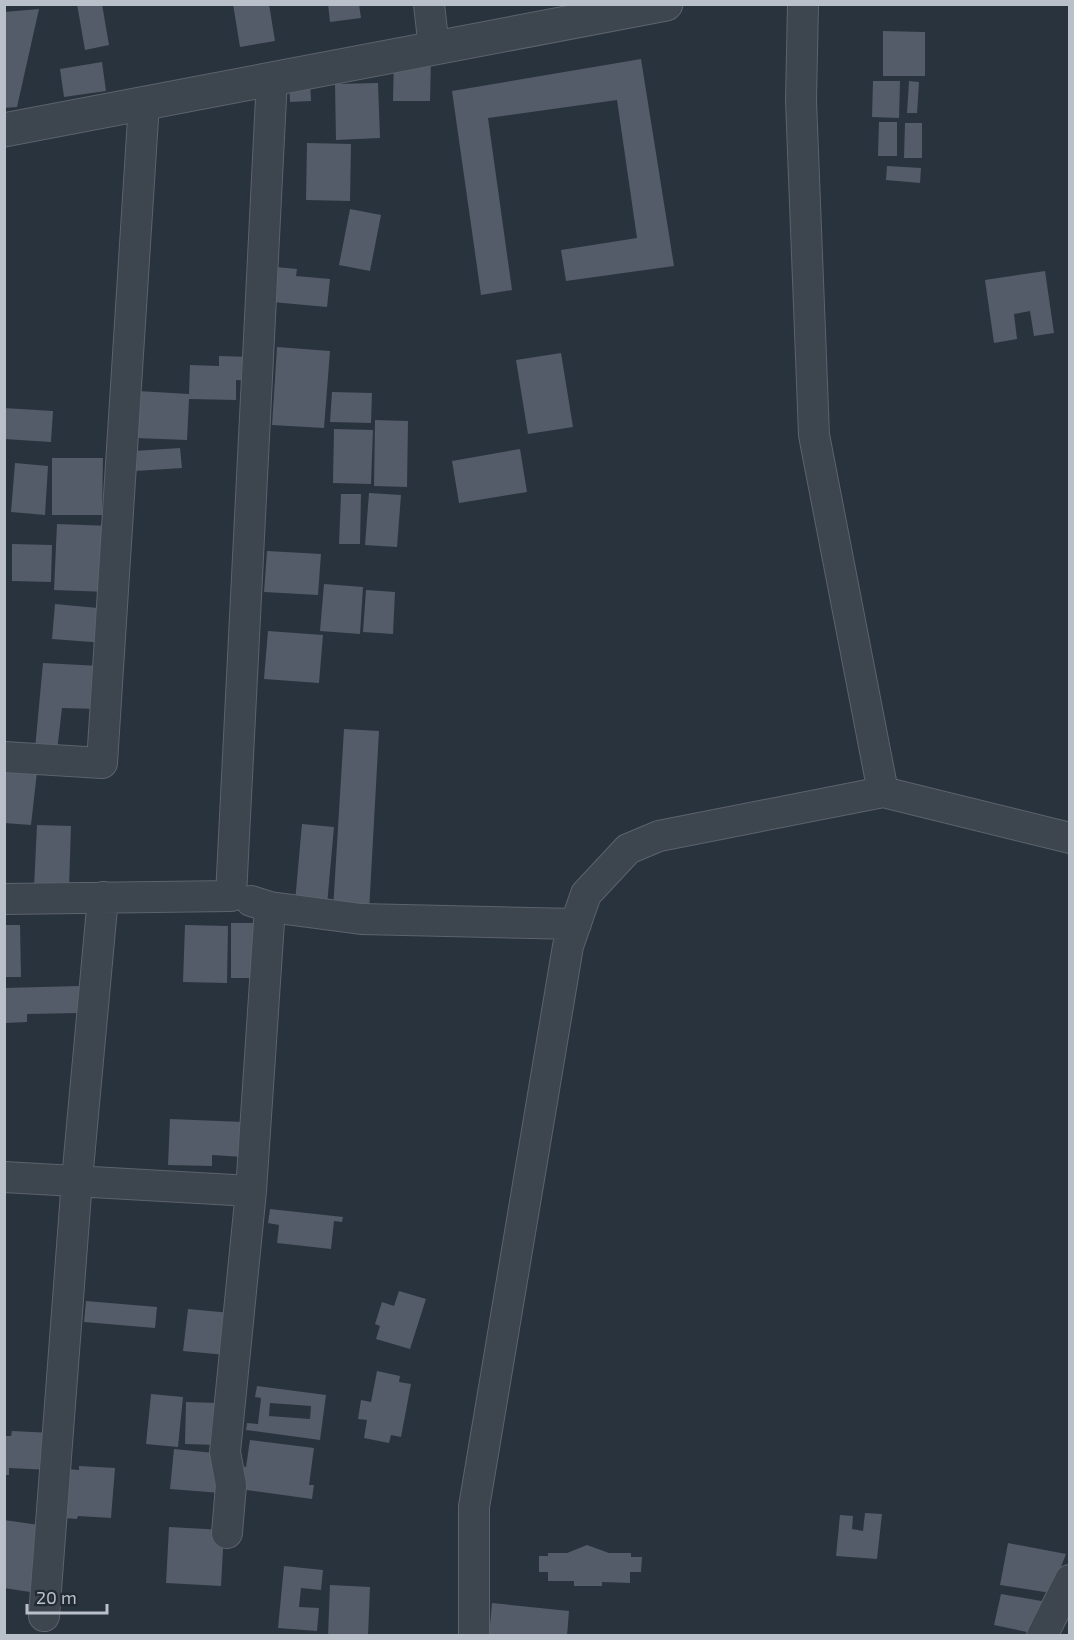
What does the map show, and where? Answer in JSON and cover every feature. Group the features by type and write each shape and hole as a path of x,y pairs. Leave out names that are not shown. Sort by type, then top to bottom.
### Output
{"street":[{"path":"429,4 434,48"},
{"path":"803,4 801,100 814,435 883,792"},
{"path":"4,130 654,6"},
{"path":"231,896 272,78"},
{"path":"4,756 102,763 144,103"},
{"path":"474,1635 474,1507 568,946 586,894 628,849 659,837 883,792 1070,838"},
{"path":"4,899 231,896 270,907 361,919 576,924"},
{"path":"44,1616 77,1180 103,897"},
{"path":"227,1533 231,1485 225,1452 251,1191 270,907"},
{"path":"4,1177 251,1191"},
{"path":"1042,1635 1070,1580"}],"building":[{"path":"77,4 102,4 109,45 85,50"},
{"path":"233,4 269,4 275,41 240,47"},
{"path":"328,4 359,4 361,18 330,22"},
{"path":"39,9 17,107 4,108 4,12"},
{"path":"883,31 925,32 925,76 883,76"},
{"path":"394,57 431,58 430,101 393,101"},
{"path":"641,59 674,266 566,281 561,250 637,238 617,100 488,118 512,290 481,295 452,91"},
{"path":"102,62 106,91 64,97 60,69"},
{"path":"289,80 310,80 311,101 290,102"},
{"path":"873,81 900,81 899,118 872,117"},
{"path":"909,81 919,82 917,113 907,113"},
{"path":"378,83 380,138 336,140 335,84"},
{"path":"879,122 897,122 897,156 878,156"},
{"path":"905,123 922,123 922,158 904,158"},
{"path":"307,143 351,144 350,201 306,200"},
{"path":"887,166 921,168 920,183 886,180"},
{"path":"350,209 381,215 370,271 339,265"},
{"path":"276,267 297,269 296,276 330,279 327,307 272,302"},
{"path":"1045,271 1054,333 1034,336 1030,311 1014,314 1017,339 994,343 985,280"},
{"path":"277,347 330,351 324,428 272,425"},
{"path":"561,353 573,427 528,434 516,360"},
{"path":"219,356 251,357 250,381 236,380 236,400 189,399 187,440 136,438 138,391 189,394 190,365 219,366"},
{"path":"332,392 372,393 371,423 330,422"},
{"path":"4,408 53,411 51,442 4,439"},
{"path":"375,420 408,421 407,487 374,486"},
{"path":"334,429 373,430 371,484 333,483"},
{"path":"180,448 182,468 135,471 134,451"},
{"path":"520,449 527,492 459,503 452,461"},
{"path":"52,458 103,458 102,515 52,515"},
{"path":"15,463 48,466 45,515 11,512"},
{"path":"369,493 401,495 397,547 365,545"},
{"path":"341,494 361,494 360,544 339,544"},
{"path":"57,524 111,526 108,592 54,590"},
{"path":"12,544 52,545 51,582 12,581"},
{"path":"267,551 321,554 318,595 264,592"},
{"path":"324,584 363,587 360,634 320,631"},
{"path":"366,590 395,592 393,634 363,632"},
{"path":"55,604 108,609 105,643 52,639"},
{"path":"268,631 323,635 319,683 264,679"},
{"path":"43,663 100,666 99,709 62,708 57,751 35,749"},
{"path":"344,729 379,731 369,912 333,910"},
{"path":"4,769 37,772 31,825 4,823"},
{"path":"302,824 334,827 327,905 295,902"},
{"path":"37,825 71,826 69,888 34,887"},
{"path":"231,923 259,923 259,978 231,978"},
{"path":"4,925 20,925 21,977 4,977"},
{"path":"185,925 228,926 227,983 183,982"},
{"path":"79,986 79,1013 27,1014 27,1022 5,1023 4,988"},
{"path":"170,1119 245,1122 244,1157 212,1155 212,1166 168,1165"},
{"path":"270,1209 343,1217 342,1222 334,1221 331,1249 277,1243 279,1225 268,1223"},
{"path":"399,1291 426,1299 410,1349 376,1339 380,1326 375,1324 382,1302 394,1306"},
{"path":"86,1301 157,1307 155,1328 84,1322"},
{"path":"188,1309 231,1313 226,1355 183,1351"},
{"path":"377,1371 400,1376 399,1382 411,1384 401,1437 391,1435 389,1443 364,1438 367,1420 358,1419 361,1400 371,1402"},
{"path":"257,1386 326,1395 320,1440 246,1430 247,1423 258,1424 261,1398 255,1397","holes":["270,1403 311,1406 310,1419 269,1416"]},
{"path":"151,1394 183,1397 178,1447 146,1444"},
{"path":"186,1402 219,1403 218,1445 185,1444"},
{"path":"12,1431 53,1433 51,1470 9,1468 9,1475 5,1475 5,1436 11,1436"},
{"path":"250,1440 314,1448 309,1485 314,1485 312,1499 239,1489 242,1466 246,1467"},
{"path":"174,1449 224,1454 221,1493 170,1489"},
{"path":"79,1466 115,1468 111,1518 78,1516 77,1519 63,1518 67,1469 79,1470"},
{"path":"865,1513 882,1514 877,1559 836,1556 840,1515 853,1516 852,1529 863,1531"},
{"path":"4,1520 39,1525 30,1592 4,1588"},
{"path":"169,1527 224,1530 221,1586 166,1583"},
{"path":"1008,1543 1066,1554 1051,1593 1000,1585"},
{"path":"587,1545 609,1553 631,1553 631,1557 642,1557 641,1572 630,1572 630,1583 602,1582 602,1586 574,1586 574,1581 548,1581 548,1572 539,1572 539,1556 548,1556 548,1553 567,1553"},
{"path":"284,1566 323,1570 321,1590 301,1588 299,1607 319,1608 317,1631 278,1628"},
{"path":"330,1585 370,1587 368,1636 328,1636"},
{"path":"1001,1594 1047,1602 1027,1632 994,1625"},
{"path":"492,1603 569,1611 567,1636 489,1636"}]}
